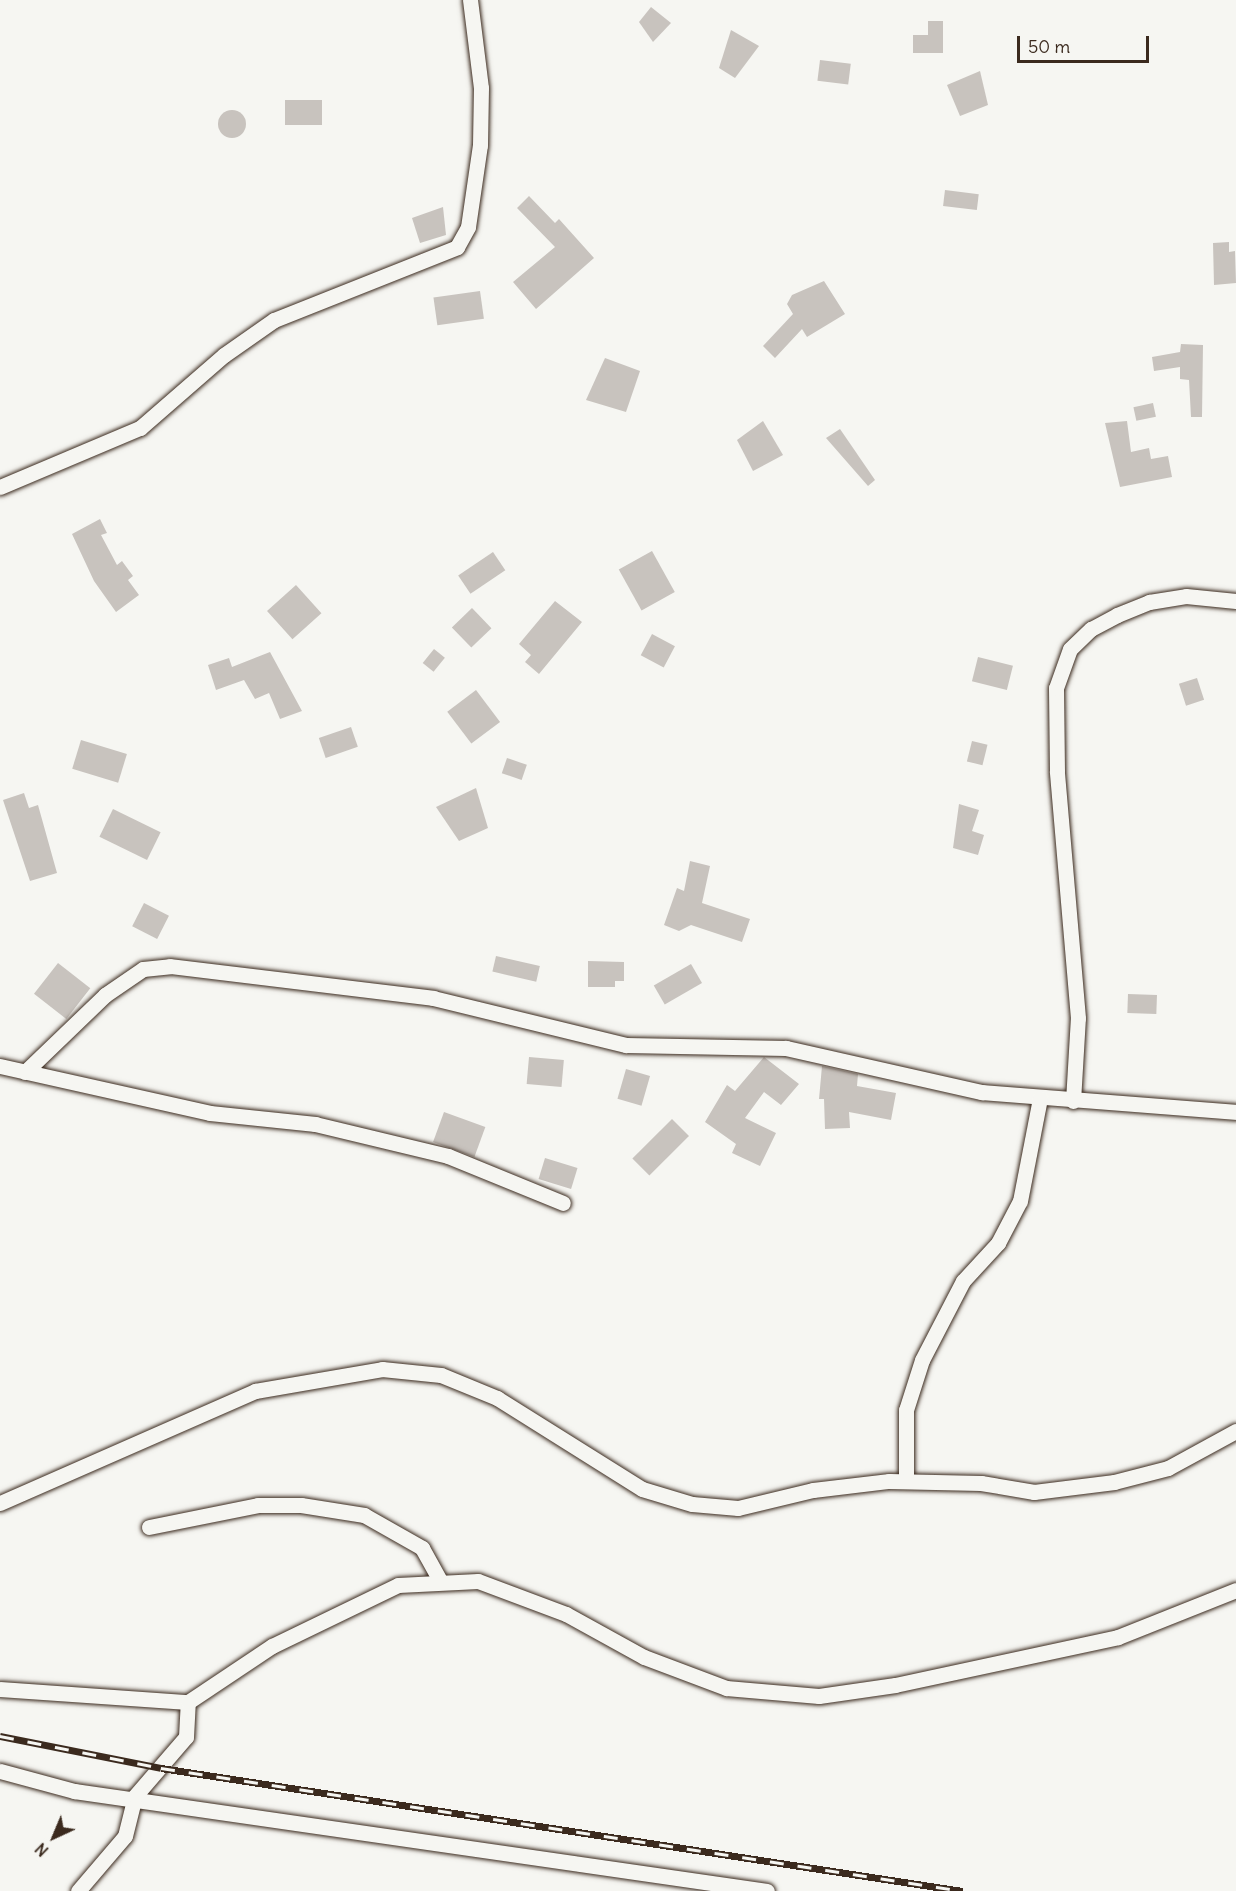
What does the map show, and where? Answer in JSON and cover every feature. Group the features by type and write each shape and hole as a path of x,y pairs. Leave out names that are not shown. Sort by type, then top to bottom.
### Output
{"street":[{"path":"0,487 140,428 215,362 274,320 457,248 468,228 480,145 481,88 470,0"},
{"path":"1073,1101 1078,1018 1057,771 1056,688 1070,649 1091,629 1117,615 1149,602 1186,596 1236,601"},
{"path":"25,1072 105,995 143,969 170,966 433,998 626,1045 786,1048 982,1092 1073,1101 1236,1112"},
{"path":"0,1066 210,1113 315,1124 426,1150 563,1203"},
{"path":"906,1481 906,1410 922,1360 963,1281 998,1243 1020,1201 1040,1098"},
{"path":"0,1503 142,1437 255,1392 382,1369 441,1375 497,1398 642,1489 692,1503 738,1508 813,1490 906,1481 981,1483 1034,1492 1114,1482 1168,1468 1236,1431"},
{"path":"149,1527 258,1505 301,1504 364,1515 422,1548 440,1580"},
{"path":"0,1689 188,1702 272,1646 353,1606 398,1586 440,1580 478,1581 566,1614 644,1657 726,1689 819,1696 895,1686 1118,1637 1236,1590"},
{"path":"78,1891 124,1836 135,1796 186,1737 188,1702"},
{"path":"0,1771 74,1791 135,1796 690,1885 767,1891"}],"building":[{"path":"651,7 671,23 653,42 639,22"},
{"path":"928,21 943,21 943,53 913,53 913,35 928,35"},
{"path":"731,30 759,46 735,78 719,68"},
{"path":"820,60 851,64 848,85 817,81"},
{"path":"980,71 988,105 960,116 947,85"},
{"path":"285,100 322,100 322,125 285,125"},
{"path":"232,110 242,114 246,124 242,134 232,138 222,134 218,124 222,114"},
{"path":"945,190 979,194 977,210 943,206"},
{"path":"529,196 555,223 559,219 594,258 536,309 513,282 555,247 517,208"},
{"path":"443,207 446,235 420,243 412,218"},
{"path":"1229,242 1229,252 1235,251 1236,283 1214,285 1213,243"},
{"path":"824,281 845,314 807,337 802,329 775,358 763,346 793,314 787,304 792,295"},
{"path":"480,291 484,319 437,325 433,298"},
{"path":"1181,344 1203,345 1202,417 1191,417 1189,380 1180,379 1180,367 1154,371 1152,357 1180,352"},
{"path":"605,358 640,371 626,412 586,400"},
{"path":"1153,403 1156,417 1136,421 1133,407"},
{"path":"763,421 783,455 753,471 737,440"},
{"path":"1127,421 1131,452 1149,448 1151,459 1168,456 1172,477 1120,487 1105,423"},
{"path":"840,429 875,480 868,486 826,438"},
{"path":"100,519 107,533 101,535 117,565 122,561 133,576 128,580 139,595 116,612 94,581 72,534"},
{"path":"652,551 675,592 642,611 619,569"},
{"path":"493,552 505,570 470,594 458,575"},
{"path":"296,585 321,613 292,639 267,611"},
{"path":"555,601 582,622 539,674 525,662 531,655 519,644"},
{"path":"472,608 491,628 471,648 452,627"},
{"path":"652,634 675,646 664,667 641,655"},
{"path":"434,649 445,658 434,672 423,663"},
{"path":"270,652 302,711 280,719 269,693 255,699 244,680 216,690 208,665 229,658 232,667"},
{"path":"978,657 1013,666 1007,690 972,681"},
{"path":"1197,678 1204,700 1186,706 1179,684"},
{"path":"476,690 500,722 471,744 447,712"},
{"path":"351,727 358,747 326,758 319,738"},
{"path":"81,740 127,754 118,783 72,769"},
{"path":"972,741 988,745 982,765 967,761"},
{"path":"507,758 527,765 522,780 502,773"},
{"path":"476,788 488,828 459,841 436,807"},
{"path":"24,793 29,808 38,805 57,873 30,881 3,800"},
{"path":"959,804 979,810 972,831 984,835 978,855 953,848"},
{"path":"113,809 161,832 147,860 99,837"},
{"path":"690,861 710,866 702,903 750,919 742,942 691,925 679,931 664,925 677,888 684,891"},
{"path":"144,903 169,916 157,939 132,926"},
{"path":"496,956 540,966 536,982 492,972"},
{"path":"588,961 624,962 624,981 615,981 615,987 588,987"},
{"path":"58,963 90,988 66,1019 34,994"},
{"path":"691,964 702,983 665,1005 654,985"},
{"path":"1128,994 1157,995 1156,1014 1127,1013"},
{"path":"529,1057 564,1060 562,1087 527,1084"},
{"path":"764,1057 799,1084 781,1105 764,1092 745,1118 776,1133 760,1166 732,1153 736,1144 705,1122 727,1085 735,1091"},
{"path":"822,1066 858,1074 857,1086 896,1093 891,1120 849,1112 850,1128 825,1129 824,1099 819,1099"},
{"path":"626,1069 650,1076 641,1106 617,1099"},
{"path":"444,1112 485,1127 474,1157 433,1142"},
{"path":"672,1119 689,1136 649,1176 632,1159"},
{"path":"545,1158 578,1168 571,1189 539,1179"}],"railway":[{"path":"0,1736 161,1768 963,1891"}]}
